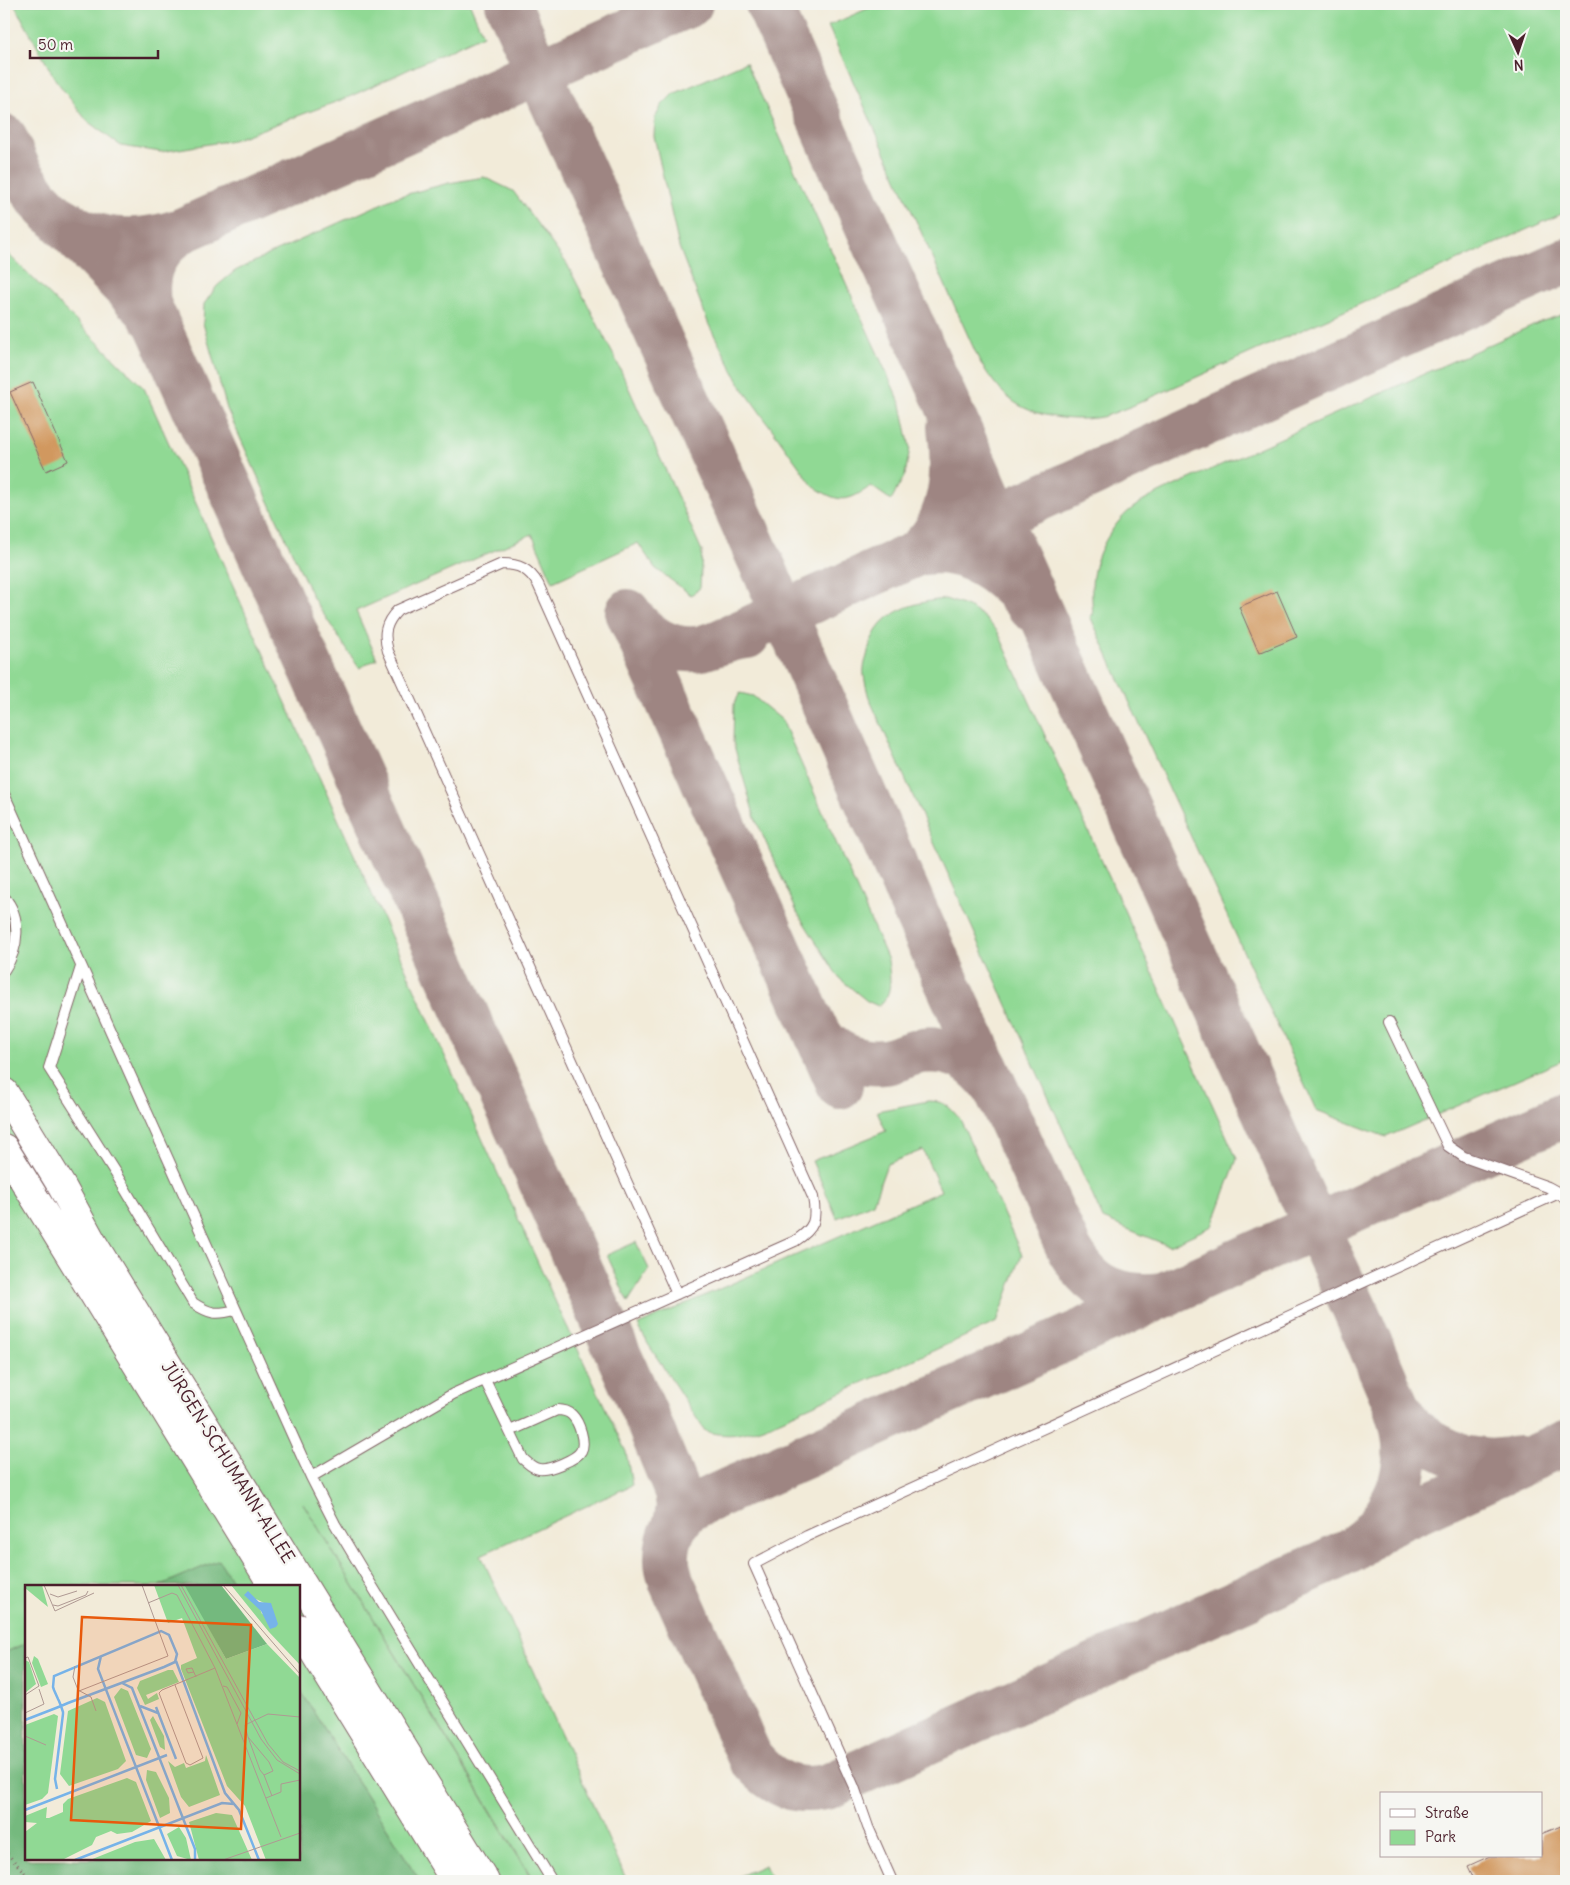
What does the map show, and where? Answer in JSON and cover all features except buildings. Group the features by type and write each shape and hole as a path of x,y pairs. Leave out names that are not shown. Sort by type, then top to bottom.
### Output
{"street":[{"name":"JÜRGEN-SCHUMANN-ALLEE","path":"4,1092 61,1185 91,1240 485,1881"},
{"name":"JÜRGEN-SCHUMANN-ALLEE","path":"4,1148 272,1585"},
{"path":"300,1630 455,1881"}],"lane":[{"path":"311,1477 439,1401 795,1241 807,1233 813,1224 816,1212 813,1197 538,584 532,574 523,567 513,564 502,564 398,610 390,618 385,628 385,640 388,651 677,1294"},
{"path":"4,794 311,1477 335,1524 363,1571 552,1881"},
{"path":"4,896 10,903 17,924 16,944 12,960 4,970"},
{"path":"4,926 4,931"},
{"path":"81,967 50,1068 193,1303 203,1310 219,1314 235,1310"},
{"path":"1388,1022 1448,1146 1464,1157 1548,1187 1563,1197"},
{"path":"892,1881 868,1827 852,1782 754,1564 807,1536 1563,1197"},
{"path":"485,1380 523,1459 530,1466 541,1470 552,1468 578,1456 582,1450 582,1435 571,1414 564,1410 557,1410 510,1431"}],"path":[{"path":"4,1850 32,1881"}],"green space":[{"path":"14,4 470,4 483,35 349,97 233,140 161,152 121,146 87,121 55,79"},
{"path":"878,4 1566,4 1566,212 1113,414 1082,419 1043,415 1031,411 1010,399 993,381 979,360 828,26"},
{"path":"746,62 901,405 910,448 905,475 891,500 871,486 855,496 842,499 829,496 813,486 741,386 709,325 679,247 654,136 655,118 662,105 673,94"},
{"path":"484,177 513,191 567,264 617,362 702,551 700,588 691,595 655,568 638,543 553,582 532,534 356,611 377,659 359,668 313,598 227,409 203,323 204,304 217,286 235,271 274,252 396,197 449,183"},
{"path":"4,250 144,388 557,1305 626,1452 632,1485 481,1555 627,1881 534,1881 303,1503 533,1881 420,1881 300,1690 300,1585 234,1585 219,1561 161,1585 25,1585 25,1643 4,1653"},
{"path":"1566,315 1566,1059 1386,1137 1316,1110 1090,616 1093,615 1093,576 1102,547 1113,528 1134,507 1146,500 1540,322"},
{"path":"945,599 974,611 986,619 998,632 1237,1159 1212,1226 1169,1246 1103,1219 869,698 864,678 864,668 871,642 877,630 894,613 918,604"},
{"path":"740,693 753,696 782,720 888,960 889,991 887,997 878,1006 867,1001 839,978 797,912 755,818 733,742 734,704"},
{"path":"928,1101 943,1104 950,1108 960,1119 1022,1255 997,1322 771,1424 731,1435 705,1431 648,1344 638,1325 941,1191 923,1150 887,1164 873,1203 837,1218 812,1161 886,1131 877,1111"},
{"path":"636,1242 649,1269 628,1302 607,1255"},
{"path":"219,1560 234,1585 161,1585"},
{"path":"25,1643 25,1860 300,1860 300,1690 420,1881 4,1881 4,1653"},
{"path":"765,1865 772,1881 728,1881"}],"taxiway":[{"path":"508,4 784,613 941,969 1070,1251 1092,1279 1118,1293 1138,1296 1168,1294"},
{"path":"51,213 90,234 116,240 155,238 181,231 690,4"},
{"path":"768,4 1316,1227 1354,1307 1397,1407 1412,1429 1435,1445 1462,1458 1490,1462 1521,1459"},
{"path":"4,137 19,171 37,197 146,309 157,324"},
{"path":"181,231 163,246 152,262 148,281 148,304 646,1416 677,1492 679,1507 676,1523"},
{"path":"718,643 1566,261"},
{"path":"950,427 952,479 945,512 938,528 916,553 943,551 971,558 1005,580 1031,608"},
{"path":"628,612 840,1086"},
{"path":"628,612 634,621 650,636 669,646 691,649 702,648 747,636"},
{"path":"814,1027 824,1041 835,1051 852,1059 879,1062 919,1052 944,1051 972,1063 994,1086"},
{"path":"1566,1114 696,1505 683,1515 670,1536 667,1566 671,1581 750,1757 767,1774 785,1785 805,1789 817,1788 829,1786 1328,1561 1351,1550 1383,1526 1566,1443"},
{"path":"1371,1534 1392,1505 1399,1490 1403,1474 1405,1442 1397,1407"}]}
